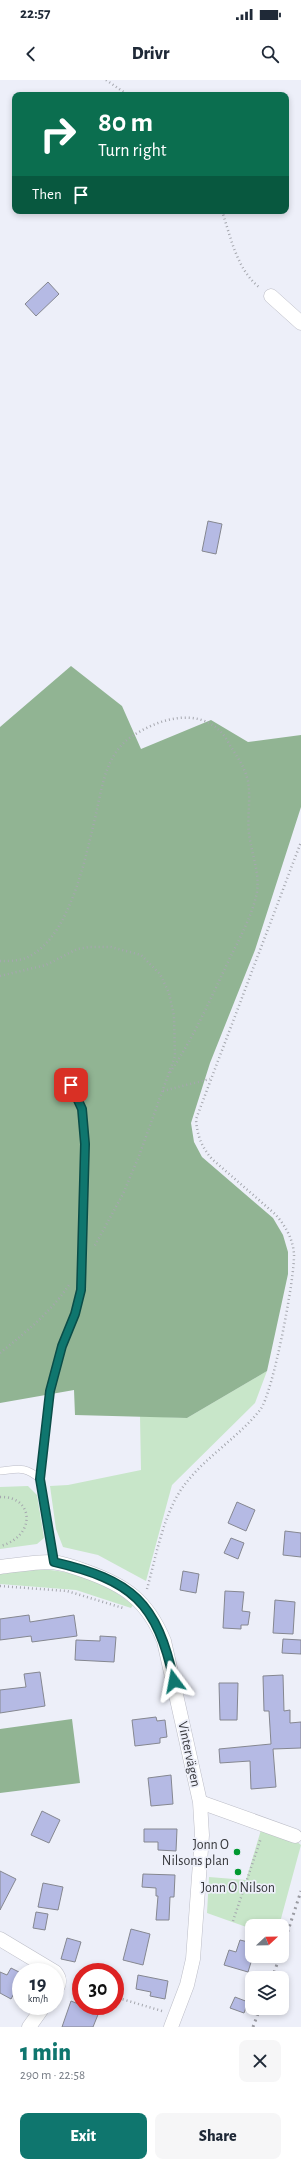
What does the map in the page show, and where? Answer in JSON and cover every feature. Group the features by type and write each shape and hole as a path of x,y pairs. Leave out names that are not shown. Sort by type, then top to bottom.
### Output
{"street":[{"path":"271,296 301,323"},
{"name":"Vintervägen","path":"0,1567 54,1562 104,1578 120,1586 142,1603 158,1627 168,1654 200,1802 202,1835 195,1940 187,1985 171,2027"},
{"path":"200,1802 266,1824 295,1836"},
{"path":"0,1939 40,1963"},
{"path":"29,2027 38,2015"}],"lane":[{"path":"54,1562 40,1479 50,1391 62,1346 75,1314 81,1290 85,1144 82,1109 78,1096 64,1075"},
{"path":"0,1471 23,1469 30,1471 40,1479"}],"path":[{"path":"106,80 124,92"},
{"path":"223,214 238,258 248,277 271,296"},
{"path":"0,961 21,960 32,954 44,944 58,926 84,866 105,775 115,753 122,745 131,737 166,719 179,718 202,720 212,725 221,732 245,770 248,781 249,835 258,883 248,922 185,1050 169,1074"},
{"path":"0,1586 67,1591 132,1610 142,1603 168,1516 175,1499 198,1470 252,1420 267,1399 272,1384 294,1268 292,1243 283,1222 212,1159 199,1140 196,1119 301,842"},
{"path":"0,976 46,965 77,950 89,947 111,948 142,955 160,974 169,993 174,1016 175,1056 140,1156 123,1194 81,1268 57,1304 36,1324 0,1353"},
{"path":"163,1091 211,1078"},
{"path":"0,1497 16,1500 25,1510 26,1515 24,1530 21,1536 14,1541 0,1546"},
{"path":"233,1921 266,1824"},
{"path":"124,2000 151,2008"}],"green space":[{"path":"71,666 122,706 141,749 211,720 248,742 301,735 301,807 255,950 210,1063 191,1123 194,1142 202,1157 273,1218 283,1235 288,1252 288,1274 267,1371 187,1418 75,1415 74,1390 0,1403 0,727"},
{"path":"267,1371 255,1403 172,1485 146,1581 98,1555 63,1547 56,1529 50,1486 68,1485 141,1470 140,1416 187,1418"},
{"path":"28,1486 37,1495 44,1538 37,1544 0,1549 0,1487"},
{"path":"33,1569 74,1574 86,1578 110,1589 133,1605 131,1608 76,1590 0,1584 0,1573"},
{"path":"72,1719 80,1783 0,1793 0,1729"},
{"path":"261,1830 292,1838 301,1845 281,1919 245,1919 245,1927 207,1913 209,1877 246,1880"}],"building":[{"path":"48,282 59,294 36,316 25,304"},
{"path":"208,521 222,524 216,554 202,551"},
{"path":"237,1502 255,1510 246,1531 228,1523"},
{"path":"285,1531 301,1533 301,1557 283,1555"},
{"path":"231,1538 244,1543 238,1559 224,1553"},
{"path":"183,1571 199,1574 196,1593 180,1590"},
{"path":"225,1591 244,1592 242,1611 250,1612 248,1625 241,1625 241,1629 223,1628"},
{"path":"275,1600 295,1602 293,1634 273,1633"},
{"path":"29,1615 30,1622 74,1615 77,1636 32,1642 31,1636 0,1640 0,1619"},
{"path":"100,1636 116,1637 114,1662 75,1660 76,1640 100,1641"},
{"path":"283,1639 301,1640 301,1654 282,1653"},
{"path":"40,1672 45,1706 0,1713 0,1690 26,1687 24,1674"},
{"path":"283,1675 284,1711 290,1710 290,1723 301,1722 301,1748 273,1749 276,1787 251,1789 250,1761 220,1763 219,1749 271,1744 269,1711 264,1711 263,1676"},
{"path":"219,1683 238,1683 237,1720 220,1720"},
{"path":"156,1717 157,1721 165,1720 167,1737 160,1738 160,1743 135,1746 132,1720"},
{"path":"171,1775 173,1804 151,1806 148,1778"},
{"path":"42,1811 60,1820 49,1843 31,1835"},
{"path":"144,1829 177,1829 176,1851 158,1850 158,1842 144,1842"},
{"path":"0,1871 16,1879 0,1910"},
{"path":"143,1874 175,1875 174,1897 170,1897 169,1920 156,1920 158,1896 156,1896 156,1888 142,1887"},
{"path":"43,1883 63,1887 58,1910 38,1907"},
{"path":"36,1912 48,1914 45,1930 33,1928"},
{"path":"131,1929 150,1934 143,1965 123,1960"},
{"path":"67,1938 81,1942 75,1962 61,1959"},
{"path":"240,1940 245,1941 245,1963 251,1963 248,1971 224,1965 229,1950 236,1952"},
{"path":"12,1968 11,1999 0,1993 0,1972 7,1975"},
{"path":"138,1975 168,1981 165,1999 150,1996 151,1992 136,1989"},
{"path":"235,1997 245,2001 244,2013 230,2008"},
{"path":"71,2001 72,2015 98,2015 93,2027 62,2027"}],"railway":[{"path":"289,1928 301,1891"},
{"path":"275,1971 277,1963"},
{"path":"253,2027 257,2015"}],"place":[{"name":"Jonn O Nilsons plan","path":"237,1852"},
{"name":"Jonn O Nilson","path":"238,1872"}],"route":[{"path":"71,1085 78,1096 82,1109 85,1144 81,1290 75,1314 62,1346 50,1391 40,1479 52,1551 54,1562 104,1578 120,1586 142,1603 158,1627 164,1641 174,1681"}]}
